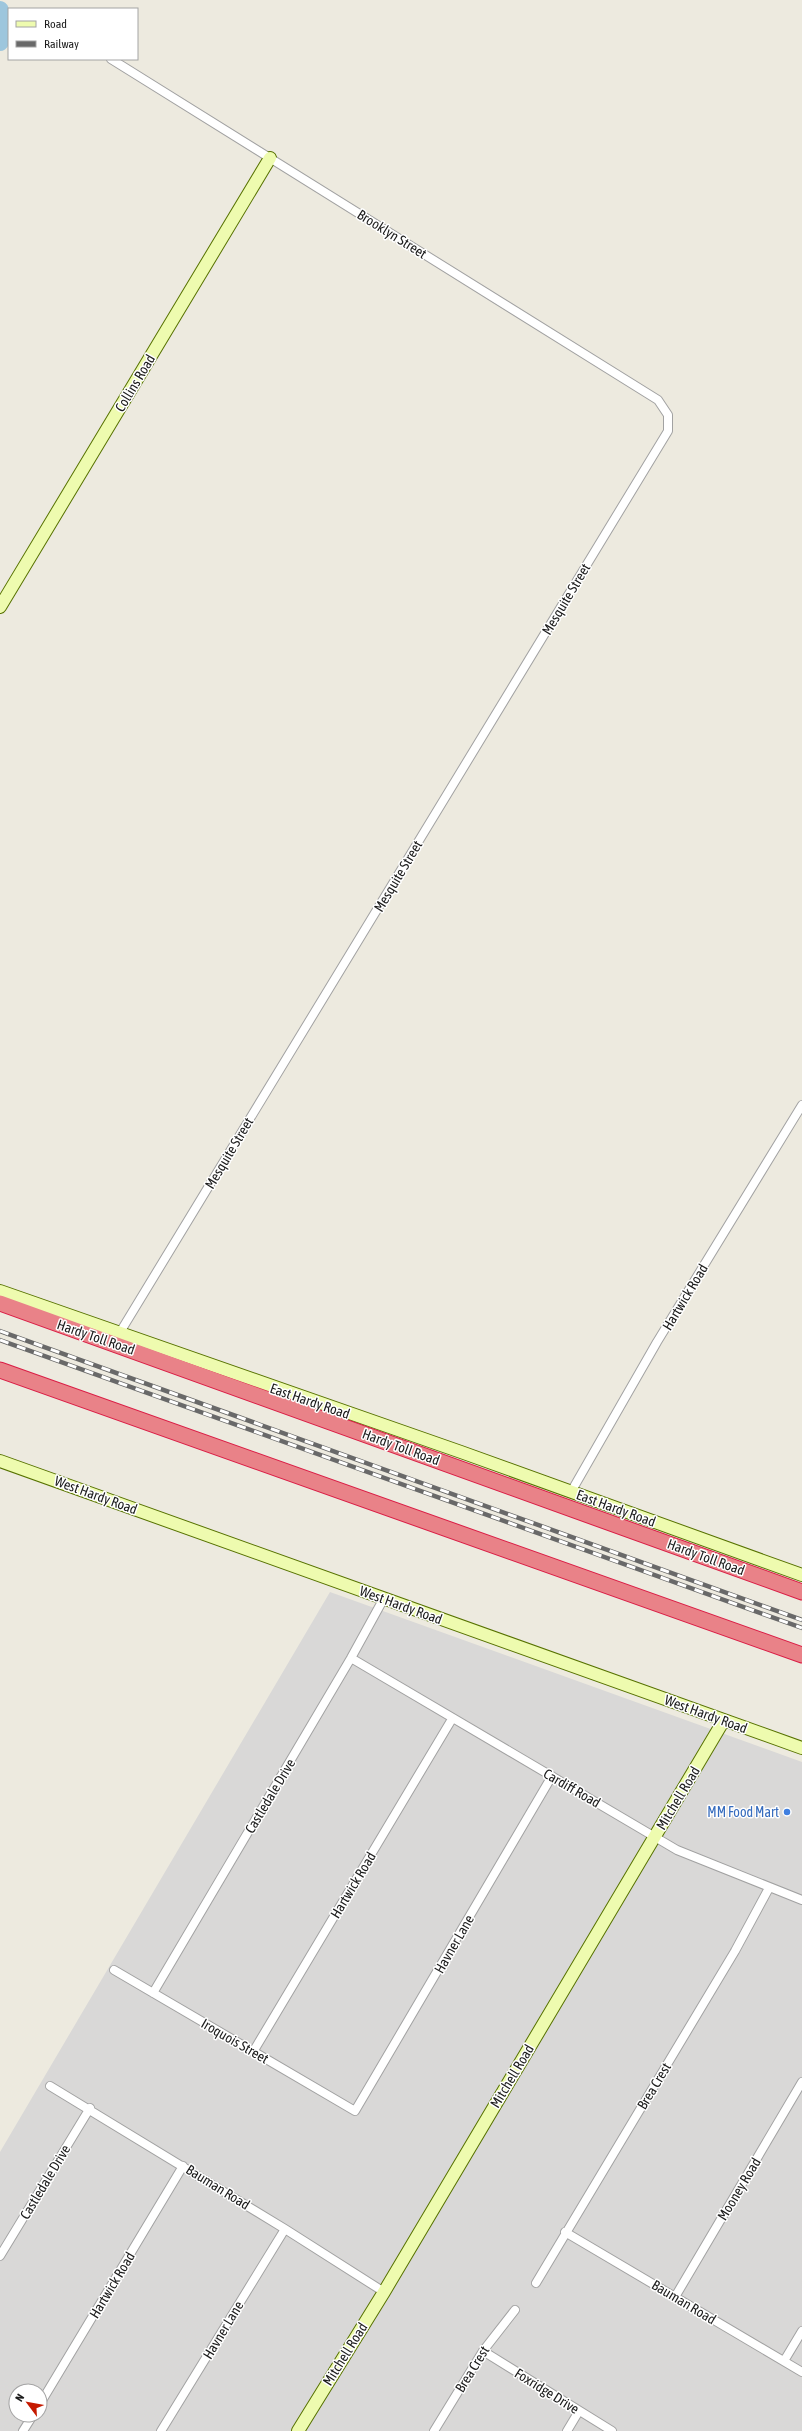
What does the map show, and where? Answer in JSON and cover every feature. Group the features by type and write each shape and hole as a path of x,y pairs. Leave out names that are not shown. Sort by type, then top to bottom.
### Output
{"highway":[{"name":"Hardy Toll Road","path":"0,1303 802,1592"},
{"path":"0,1370 802,1655"}],"main road":[{"name":"Collins Road","path":"0,607 270,158"},
{"name":"East Hardy Road","path":"0,1291 801,1572"},
{"name":"West Hardy Road","path":"0,1461 802,1748"},
{"name":"Mitchell Road","path":"298,2431 384,2292 724,1720"}],"street":[{"name":"Brooklyn Street","path":"113,60 658,400 668,415"},
{"name":"Mesquite Street","path":"119,1334 668,431 668,415"},
{"name":"Hartwick Road","path":"571,1492 658,1342 802,1105"},
{"name":"Castledale Drive","path":"153,1993 351,1658 384,1598"},
{"name":"Cardiff Road","path":"351,1658 452,1719 677,1850 802,1900"},
{"name":"Hartwick Road","path":"253,2052 452,1719"},
{"name":"Havner Lane","path":"355,2111 552,1776"},
{"name":"Brea Crest","path":"536,2283 565,2232 735,1951 769,1888"},
{"name":"Iroquois Street","path":"114,1970 355,2111"},
{"name":"Mooney Road","path":"675,2297 802,2082"},
{"name":"Bauman Road","path":"50,2086 90,2108 384,2292"},
{"name":"Castledale Drive","path":"0,2256 90,2108"},
{"name":"Hartwick Road","path":"48,2391 183,2166"},
{"name":"Havner Lane","path":"161,2431 284,2229"},
{"name":"Bauman Road","path":"565,2232 802,2372"},
{"name":"Brea Crest","path":"434,2431 483,2351 515,2310"},
{"path":"784,2361 802,2331"},
{"name":"Foxridge Drive","path":"483,2351 612,2431"},
{"path":"567,2431 579,2411"}],"shaded area":[{"path":"330,1592 802,1762 802,2431 0,2431 0,2152"}],"waterway":[{"path":"0,10 3,27 0,42"}],"railway":[{"path":"0,1331 802,1620"},
{"path":"0,1340 802,1628"}],"place":[{"name":"MM Food Mart","path":"787,1812"}]}
